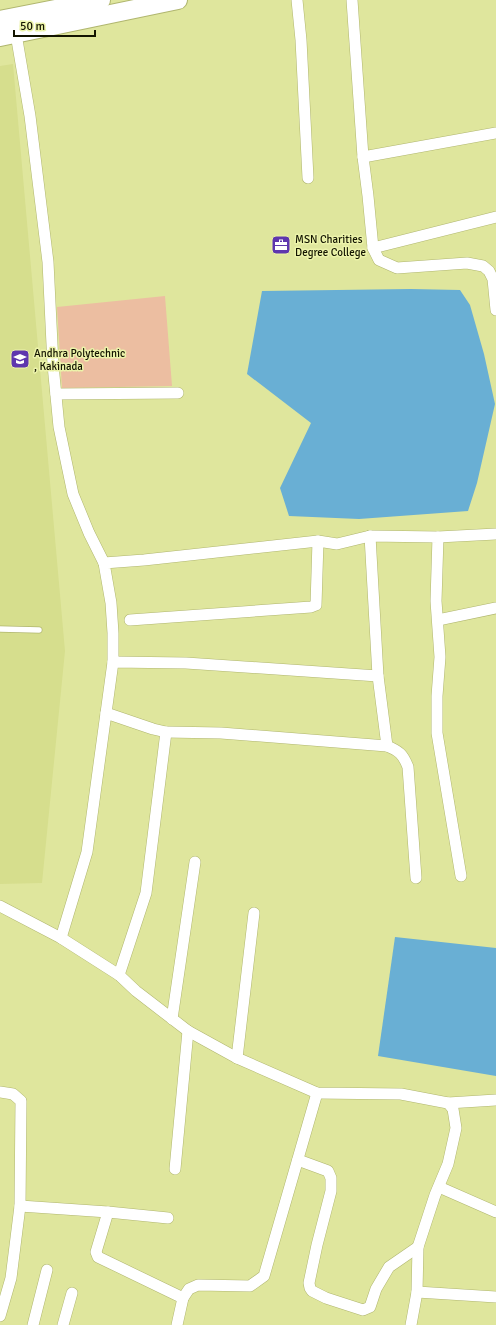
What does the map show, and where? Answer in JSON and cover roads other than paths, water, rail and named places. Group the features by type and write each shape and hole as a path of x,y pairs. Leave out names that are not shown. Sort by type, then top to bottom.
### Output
{"highway":[{"path":"0,20 101,0"},
{"path":"8,36 178,0"}],"street":[{"path":"297,0 301,40 308,178"},
{"path":"352,0 363,157 373,248 379,260 397,268 467,263 482,266 489,271 493,280 496,310"},
{"path":"8,36 30,116 48,262 53,365 59,427 73,494 89,534 104,563 111,604 113,633 113,662 87,852 61,938"},
{"path":"363,157 496,133"},
{"path":"373,248 496,217"},
{"path":"56,394 178,393"},
{"path":"104,563 318,541 337,544 370,536 438,537 496,534"},
{"path":"370,536 378,676 387,746"},
{"path":"438,537 436,601 440,657 437,733 461,876"},
{"path":"130,620 311,607 316,605 318,541"},
{"path":"438,620 496,608"},
{"path":"113,662 186,663 378,676"},
{"path":"106,713 166,732 221,733 387,746 399,751 405,759 408,767 416,878"},
{"path":"119,975 146,893 166,732"},
{"path":"172,1019 195,862"},
{"path":"0,906 61,938 119,975 136,991 188,1031 237,1058 316,1093 401,1094 448,1103 496,1100"},
{"path":"237,1058 254,913"},
{"path":"175,1169 188,1031"},
{"path":"0,1092 13,1094 21,1101 20,1206 11,1278 0,1316"},
{"path":"177,1325 183,1298 189,1289 198,1285 250,1286 264,1276 316,1093"},
{"path":"411,1325 417,1292 418,1247 448,1164 456,1128 453,1109 448,1103"},
{"path":"298,1160 328,1171 331,1178 331,1191 309,1283 312,1291 326,1298 363,1310 370,1307 376,1289 389,1267 418,1247"},
{"path":"439,1187 496,1212"},
{"path":"20,1206 168,1218"},
{"path":"108,1212 96,1252 98,1257 183,1298"},
{"path":"33,1325 47,1270"},
{"path":"417,1292 496,1297"},
{"path":"64,1325 72,1293"}],"lane":[{"path":"0,629 39,630"}],"water":[{"path":"411,289 460,290 470,305 484,354 495,404 477,483 468,511 359,519 289,516 280,488 311,423 247,374 262,291"},
{"path":"395,937 496,948 496,1076 378,1056"}],"place":[{"name":"MSN Charities Degree College","path":"281,245"},
{"name":"Andhra Polytechnic , Kakinada","path":"20,359"}]}
